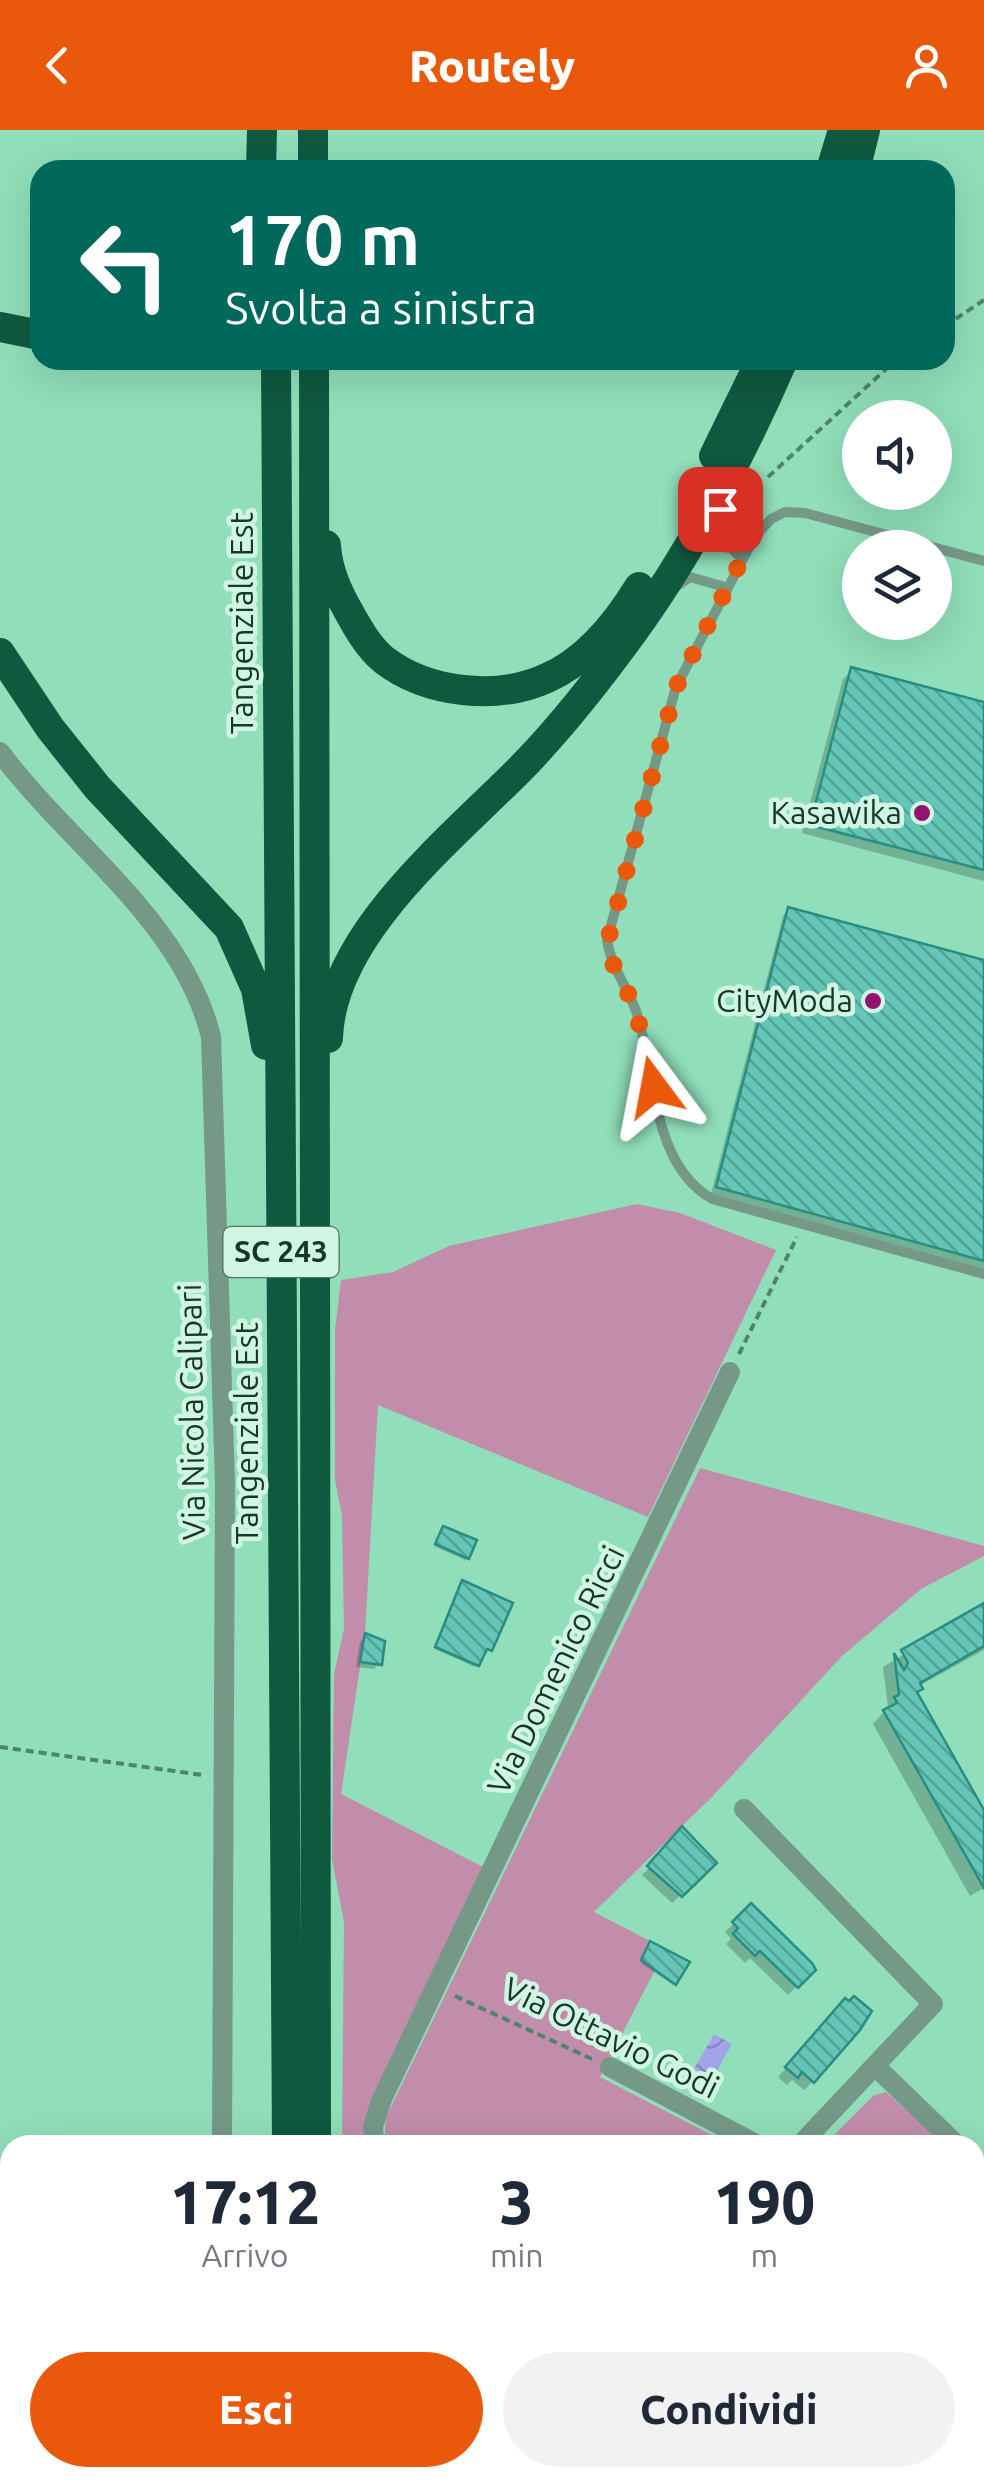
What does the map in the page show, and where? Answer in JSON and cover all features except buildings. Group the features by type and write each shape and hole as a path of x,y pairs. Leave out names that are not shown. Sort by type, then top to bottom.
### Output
{"highway":[{"path":"261,160 262,130"},
{"path":"274,130 274,160"},
{"path":"313,130 313,160"},
{"path":"834,160 843,130"},
{"path":"858,160 865,130"},
{"path":"0,327 30,333"},
{"name":"Tangenziale Est","path":"276,370 287,2135"},
{"name":"Tangenziale Est","path":"314,370 316,2135"},
{"path":"314,420 325,452 326,554 336,588 359,630 383,659 414,678 451,690 500,690 546,679 590,650 628,606 694,496 756,370"},
{"path":"314,1268 324,1249 328,1030 343,974 382,912 532,757 634,632 690,543 778,370"},
{"path":"0,653 50,728 97,787 210,906 243,953 256,990 268,1058 272,1247 282,1280"},
{"path":"314,1928 326,1960 330,2135"}],"street":[{"name":"Via Nicola Calipari","path":"0,752 75,843 167,940 202,998 211,1036 224,1483 222,2135"},
{"name":"Via Domenico Ricci","path":"373,2135 382,2099 730,1372"},
{"path":"744,1809 933,2004 809,2135"},
{"path":"874,2066 946,2135"},
{"name":"Via Ottavio Godi","path":"610,2067 739,2135"}],"lane":[{"path":"742,559 728,549 717,523 742,466 743,444"},
{"path":"984,560 805,513 785,512 771,518 726,587 676,687 608,940 610,958 635,1007 669,1148 680,1174 712,1199 984,1274"},
{"path":"634,632 648,624 665,598 690,578 726,587"}],"path":[{"path":"955,319 984,300"},
{"path":"768,477 885,370"},
{"path":"730,1372 804,1224"},
{"path":"0,1746 222,1777"},
{"name":"Via Ottavio Godi","path":"436,1987 610,2067"}],"shaded area":[{"path":"637,1204 680,1213 776,1250 648,1517 378,1405 365,1633 341,1794 483,1867 365,2122 364,2135 342,2135 344,1922 332,1859 334,1674 344,1629 342,1516 335,1480 335,1330 341,1280 393,1272 449,1246"},
{"path":"700,1468 984,1546 984,1556 921,1589 842,1656 712,1797 594,1912 650,1941 656,1968 600,2077 712,2135 385,2135 386,2117"},
{"path":"886,2092 934,2135 834,2135 874,2095"}],"water":[{"path":"714,2034 732,2044 712,2079 694,2069"}],"place":[{"name":"Kasawika","path":"922,813"},
{"name":"CityModa","path":"873,1001"}],"route":[{"path":"654,1087 635,1007 610,958 608,940 676,687 742,559 721,538 717,523 720,509"}]}
